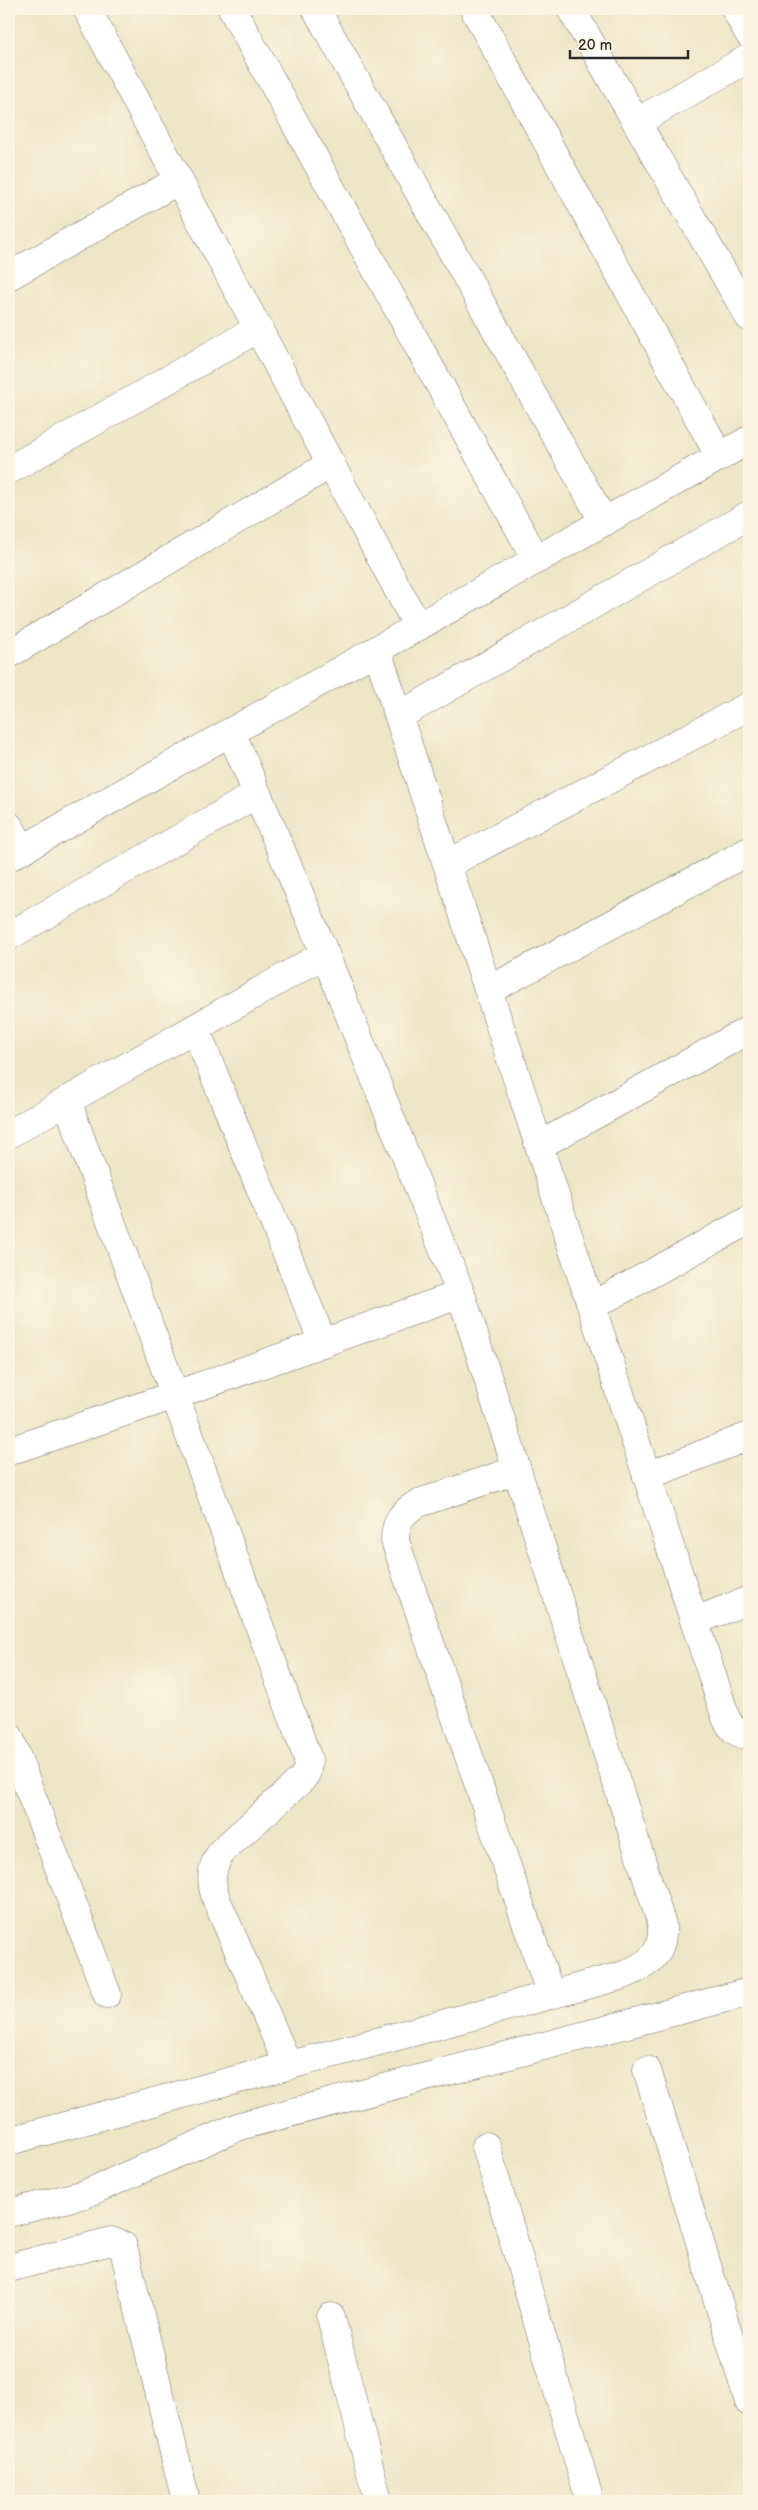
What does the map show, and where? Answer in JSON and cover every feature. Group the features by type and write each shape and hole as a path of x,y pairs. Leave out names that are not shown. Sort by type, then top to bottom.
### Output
{"street":[{"path":"87,9 418,627"},
{"path":"232,9 536,559"},
{"path":"316,9 604,522"},
{"path":"474,9 720,457"},
{"path":"571,9 749,317"},
{"path":"637,122 749,58"},
{"path":"9,276 179,180"},
{"path":"9,470 258,328"},
{"path":"9,826 16,853 749,440"},
{"path":"9,654 331,464"},
{"path":"399,716 749,515"},
{"path":"377,650 731,1728 739,1734 749,1736"},
{"path":"448,864 749,706"},
{"path":"9,2141 624,1975 638,1969 658,1951 663,1939 662,1924 461,1294 325,954 231,732"},
{"path":"9,936 257,794"},
{"path":"489,990 749,852"},
{"path":"9,1134 325,954"},
{"path":"195,1028 323,1343"},
{"path":"540,1146 749,1030"},
{"path":"67,1101 308,1759 307,1772 302,1779 222,1851 216,1860 212,1879 217,1901 288,2065"},
{"path":"592,1306 749,1220"},
{"path":"9,1451 175,1395 461,1294"},
{"path":"647,1476 749,1436"},
{"path":"518,1470 419,1503 407,1510 399,1518 395,1530 395,1541 551,1995"},
{"path":"695,1620 749,1600"},
{"path":"9,1736 107,1994"},
{"path":"9,2213 85,2194 240,2126 749,1992"},
{"path":"647,2070 749,2402"},
{"path":"486,2146 590,2501"},
{"path":"9,2268 111,2241 123,2246 186,2501"},
{"path":"331,2317 378,2501"}]}
